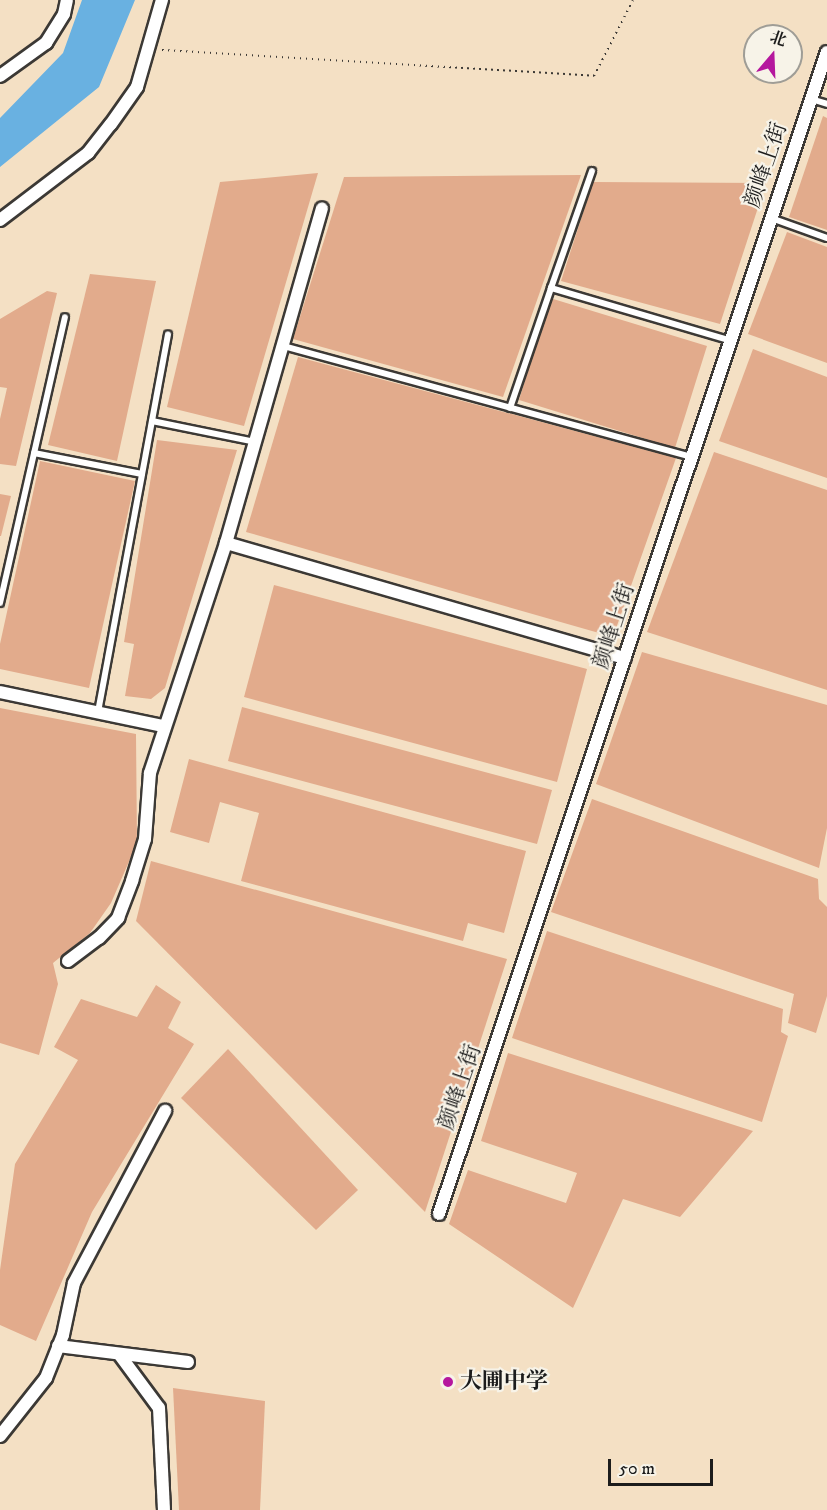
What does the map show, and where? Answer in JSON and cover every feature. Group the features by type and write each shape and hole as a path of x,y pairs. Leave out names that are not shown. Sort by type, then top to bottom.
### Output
{"street":[{"path":"0,76 46,43 64,14 67,0"},
{"path":"0,220 88,153 137,87 150,49 162,0"},
{"name":"颜峰上街","path":"439,1214 827,52"},
{"path":"68,961 118,918 145,839 150,773 163,726 226,543 322,209"},
{"path":"226,543 625,658"},
{"path":"0,692 163,726"},
{"path":"0,1436 46,1378 58,1347 74,1283 165,1111"},
{"path":"58,1347 188,1362"},
{"path":"119,1354 159,1408 164,1510"}],"lane":[{"path":"811,99 827,105"},
{"path":"510,408 592,171"},
{"path":"770,218 827,238"},
{"path":"551,288 729,340"},
{"path":"0,603 65,316"},
{"path":"98,712 168,334"},
{"path":"283,346 691,457"},
{"path":"152,421 255,442"},
{"path":"34,453 142,474"}],"path":[{"path":"150,49 594,76 633,0"}],"water":[{"path":"82,0 135,0 99,87 0,167 0,118 63,53"}],"building":[{"path":"823,116 827,118 827,230 789,217"},
{"path":"318,173 244,426 167,407 220,182"},
{"path":"581,175 503,397 293,339 344,177"},
{"path":"593,182 766,183 720,324 561,281"},
{"path":"787,232 827,247 827,363 748,334"},
{"path":"90,274 156,281 117,461 48,445"},
{"path":"47,291 57,293 16,466 0,464 0,419 7,388 0,387 0,319"},
{"path":"550,298 707,346 675,448 519,400"},
{"path":"753,349 827,377 827,478 719,441"},
{"path":"298,357 676,458 613,637 246,532"},
{"path":"157,440 237,450 165,688 151,699 125,696 134,644 124,642"},
{"path":"714,452 827,490 827,690 647,632"},
{"path":"40,461 135,481 89,688 0,669 0,644"},
{"path":"0,494 11,496 1,536 0,536"},
{"path":"274,585 587,669 557,782 244,697"},
{"path":"642,652 827,705 827,828 819,868 596,784"},
{"path":"242,707 552,790 537,844 228,761"},
{"path":"0,708 136,734 137,843 111,903 90,933 53,963 58,984 39,1055 0,1043"},
{"path":"189,759 526,851 504,933 468,923 463,941 241,881 259,813 220,802 209,843 170,832"},
{"path":"592,799 818,879 819,899 827,907 827,996 816,1033 788,1023 794,994 551,912"},
{"path":"151,861 507,959 425,1212 136,921"},
{"path":"547,931 783,1009 781,1032 788,1036 762,1122 512,1038"},
{"path":"156,985 181,1002 168,1028 194,1044 92,1212 36,1341 0,1325 0,1270 15,1164 78,1060 54,1047 81,999 137,1017"},
{"path":"228,1049 358,1190 316,1230 181,1098"},
{"path":"508,1053 753,1131 680,1217 623,1199 573,1308 449,1224 468,1170 566,1203 577,1173 481,1141"},
{"path":"173,1388 265,1401 260,1510 179,1510"}],"place":[{"name":"大圃中学","path":"448,1382"}]}
